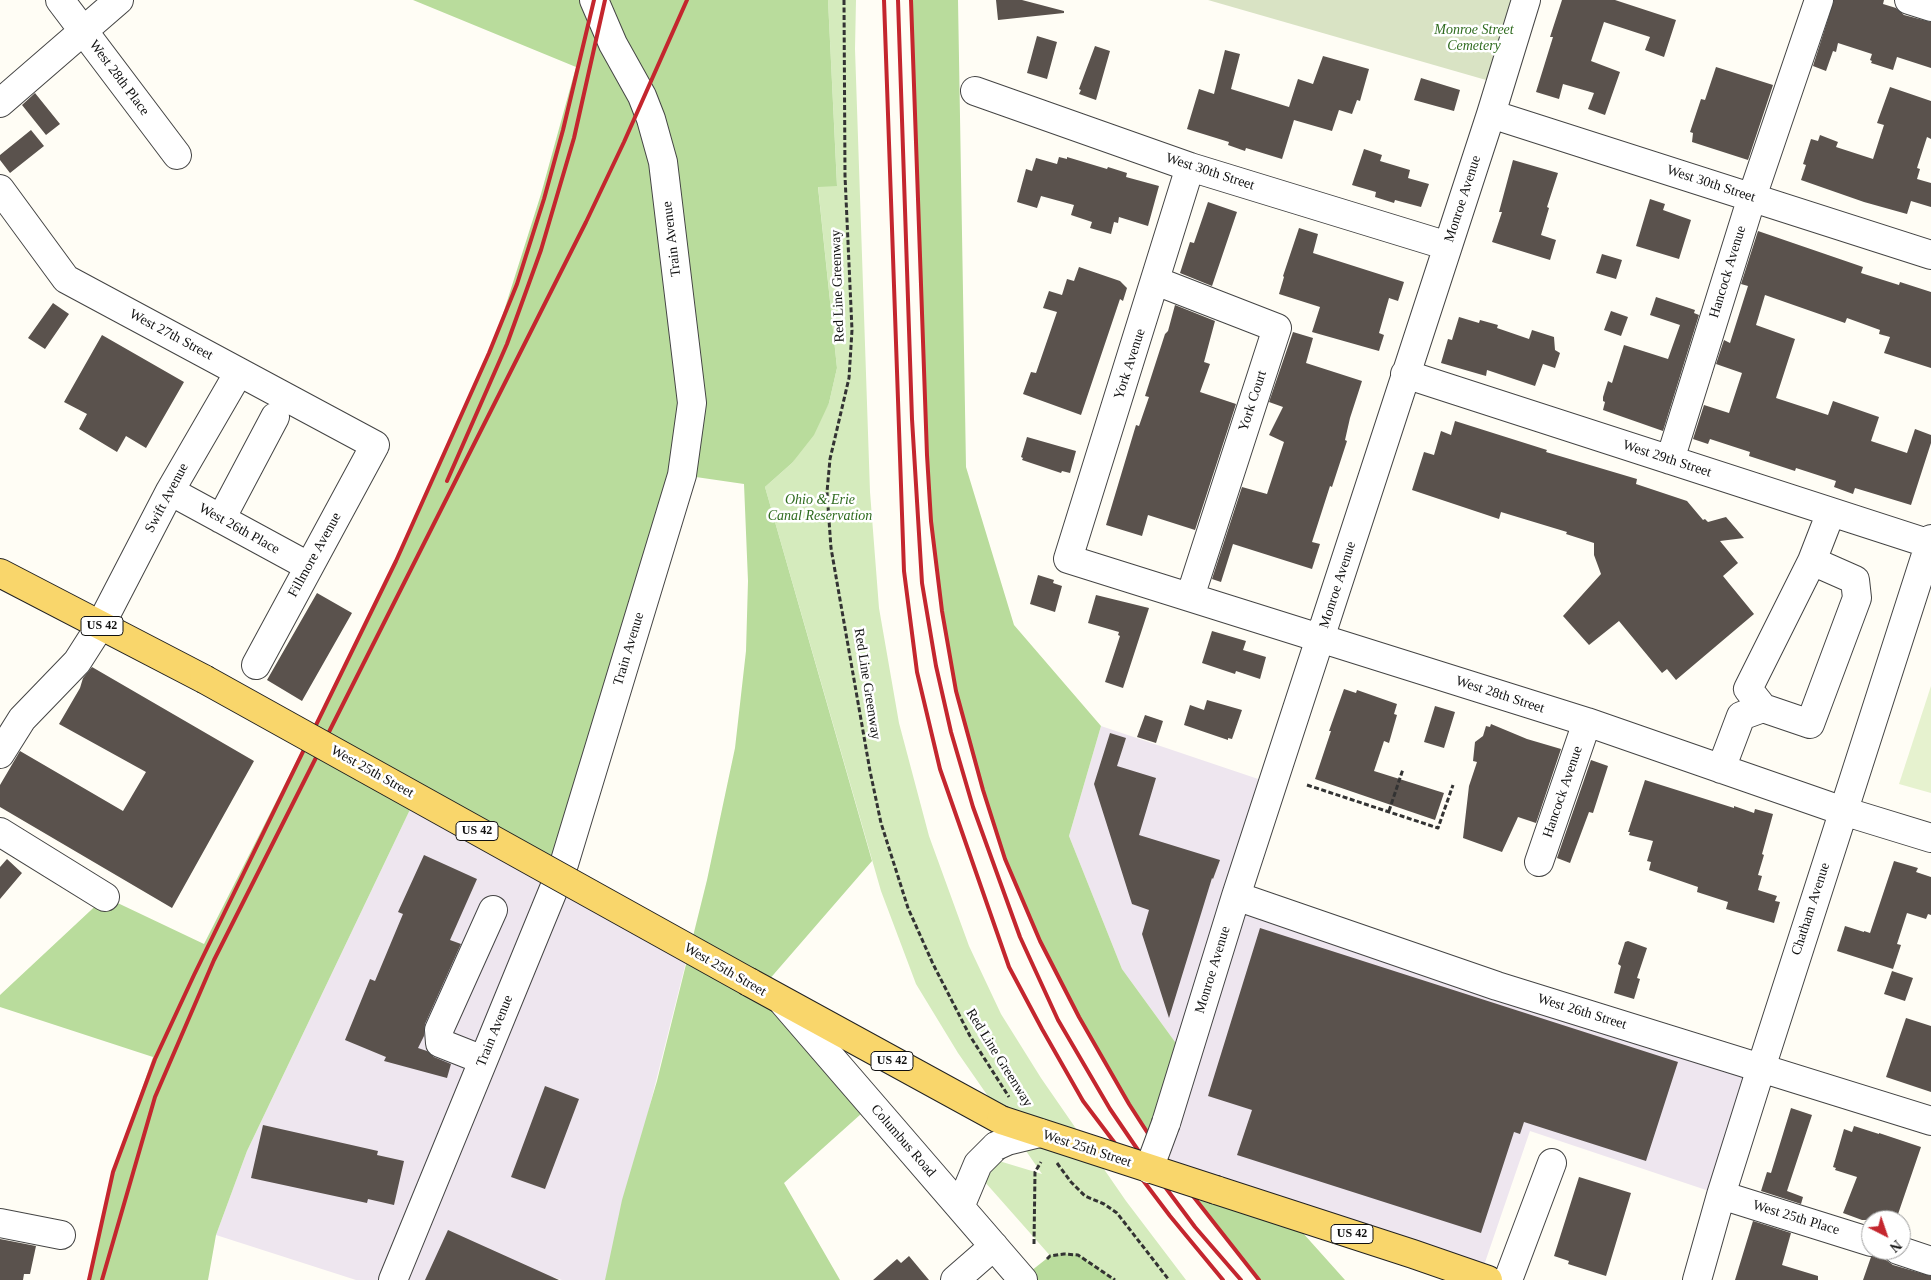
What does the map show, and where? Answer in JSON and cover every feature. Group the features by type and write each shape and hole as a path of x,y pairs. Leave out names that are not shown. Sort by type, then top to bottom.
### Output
{"main road":[{"name":"West 25th Street","path":"0,573 204,679 1003,1123 1040,1133 1488,1280"}],"street":[{"name":"West 28th Place","path":"60,0 177,155"},
{"path":"0,103 119,0"},
{"name":"Train Avenue","path":"393,1280 564,864 682,475 692,403 663,162 651,119 642,96 613,44 594,0"},
{"name":"Monroe Avenue","path":"1149,1169 1166,1123 1236,896 1491,114 1526,0"},
{"name":"Hancock Avenue","path":"1670,460 1752,197 1818,0"},
{"path":"1909,0 1931,7"},
{"name":"West 30th Street","path":"975,91 1190,167 1448,246"},
{"name":"West 30th Street","path":"1491,114 1931,255"},
{"name":"York Avenue","path":"1068,559 1190,167"},
{"name":"West 27th Street","path":"0,189 66,278 375,445"},
{"name":"York Court","path":"1156,281 1277,328 1190,597"},
{"name":"Swift Avenue","path":"0,754 22,720 78,662 100,626 170,491 239,372"},
{"name":"West 29th Street","path":"1406,374 1831,512 1930,542"},
{"path":"221,519 275,417"},
{"name":"Fillmore Avenue","path":"256,665 375,445"},
{"name":"West 26th Place","path":"170,491 308,566"},
{"path":"1812,562 1854,580 1857,598 1810,724 1763,708 1748,689 1812,562 1831,512"},
{"name":"Chatham Avenue","path":"1697,1280 1721,1195 1761,1068 1930,542"},
{"name":"West 28th Street","path":"1068,559 1586,722 1843,811 1931,838"},
{"path":"1722,769 1741,716 1763,708"},
{"name":"Hancock Avenue","path":"1539,862 1586,722"},
{"path":"0,832 105,897"},
{"name":"West 26th Street","path":"1236,896 1497,986 1931,1121"},
{"path":"484,1060 440,1043 439,1030 493,910"},
{"name":"Columbus Road","path":"783,1002 1023,1280"},
{"path":"960,1207 978,1164 1003,1123"},
{"path":"1508,1280 1552,1163"},
{"name":"West 25th Place","path":"1721,1195 1861,1239"},
{"path":"0,1223 61,1235"},
{"path":"955,1280 994,1246"},
{"path":"1911,1254 1931,1260"}],"path":[{"name":"Red Line Greenway","path":"844,0 845,176 852,330 850,378 830,459 827,492 831,548 870,771 881,823 908,908 933,964 970,1036 1003,1123"},
{"path":"1389,811 1403,769"},
{"path":"1307,785 1438,828 1453,785"},
{"path":"1053,1158 1084,1196 1104,1204 1117,1213 1169,1280"},
{"path":"1034,1244 1035,1172 1041,1162"},
{"path":"1047,1259 1050,1256 1064,1254 1078,1255 1115,1280"}],"shaded area":[{"path":"1101,726 1273,784 1239,894 1755,1062 1721,1195 1530,1131 1480,1277 1149,1169 1186,1057 1122,969 1069,836"},
{"path":"416,797 689,950 606,1280 562,1280 553,1277 552,1280 356,1280 216,1235 247,1151"}],"green space":[{"path":"413,0 828,0 837,186 818,187 837,368 829,403 814,435 792,463 765,487 872,861 761,989 871,1105 784,1183 840,1280 605,1280 622,1200 657,1081 707,880 735,748 746,651 748,581 744,484 682,475 564,864 416,797 247,1151 216,1235 208,1280 89,1280 113,1172 153,1057 0,1007 0,995 105,897 204,944 376,604 432,484 496,336 541,194 576,67"},
{"name":"Ohio & Erie Canal Reservation","path":"828,0 856,0 855,49 870,492 879,608 899,723 929,836 969,946 1001,1014 1041,1078 1126,1201 1186,1280 1093,1280 1061,1268 984,1181 999,1161 1042,1174 958,1053 916,984 881,891 765,487 792,463 829,403 837,368 818,186 837,185"},
{"path":"911,0 958,0 966,467 1014,625 1101,726 1069,836 1122,969 1186,1057 1157,1147 1129,1104 1079,1017 1040,941 1005,859 983,790 956,691 942,611 931,521"},
{"name":"Monroe Street Cemetery","path":"1208,0 1526,0 1500,84"},
{"path":"1931,686 1931,793 1899,784"},
{"path":"1179,1178 1285,1213 1345,1280 1259,1280"},
{"path":"1078,1255 1115,1280 1023,1280 1022,1278 1050,1256"}],"building":[{"path":"996,0 1022,0 1064,11 1064,13 998,20"},
{"path":"1562,0 1615,0 1676,20 1664,57 1645,50 1650,37 1604,22 1591,61 1620,72 1605,115 1588,109 1594,93 1563,84 1559,99 1536,92"},
{"path":"1834,0 1884,0 1883,4 1896,8 1904,15 1931,22 1931,68 1897,57 1893,70 1871,63 1872,54 1838,43 1836,52 1833,51 1826,71 1813,66"},
{"path":"1037,36 1057,42 1047,79 1027,73"},
{"path":"1095,46 1110,51 1096,100 1079,94 1081,90 1079,89"},
{"path":"1225,50 1240,54 1231,89 1289,107 1298,79 1313,84 1323,56 1369,69 1360,101 1357,100 1352,114 1339,110 1332,131 1294,120 1282,159 1246,148 1245,151 1228,145 1229,142 1187,129 1199,89 1214,94"},
{"path":"1716,67 1773,85 1748,160 1692,142 1693,133 1690,132 1701,99 1705,100"},
{"path":"1421,78 1460,90 1454,111 1414,100"},
{"path":"1890,87 1931,101 1931,139 1927,137 1917,168 1920,169 1917,179 1931,183 1931,207 1911,201 1907,214 1864,202 1801,180 1806,165 1803,164 1811,139 1818,141 1820,135 1838,142 1836,147 1873,159 1884,125 1877,123"},
{"path":"35,93 60,124 46,135 22,105"},
{"path":"31,130 44,146 10,173 0,160 0,155"},
{"path":"1364,149 1382,155 1380,161 1410,170 1408,178 1429,184 1421,207 1395,200 1394,203 1375,197 1376,192 1352,185"},
{"path":"1059,157 1067,159 1067,157 1107,169 1108,167 1127,173 1126,177 1159,186 1148,226 1119,217 1118,223 1114,222 1111,234 1090,228 1092,222 1071,215 1074,205 1041,196 1037,208 1017,202 1026,169 1032,171 1036,158 1057,164"},
{"path":"1513,160 1558,173 1547,207 1549,208 1541,235 1556,240 1550,260 1492,242 1502,212 1499,212"},
{"path":"1650,199 1665,204 1663,210 1691,220 1679,259 1636,246"},
{"path":"1208,202 1237,212 1212,286 1180,273 1190,242 1194,243"},
{"path":"1299,228 1318,234 1313,253 1404,282 1398,301 1389,298 1379,333 1384,335 1379,351 1312,332 1320,307 1279,294"},
{"path":"1758,231 1863,267 1861,273 1899,285 1900,282 1931,292 1931,368 1884,353 1890,337 1879,334 1880,330 1847,318 1845,323 1765,295 1756,325 1795,339 1776,398 1828,415 1833,401 1879,417 1871,441 1907,453 1915,429 1931,435 1931,443 1911,505 1855,488 1853,494 1834,487 1836,481 1796,468 1795,471 1749,456 1750,452 1710,439 1708,444 1693,439 1704,405 1729,413 1742,373 1716,364 1724,340 1730,343 1748,286 1741,284"},
{"path":"1602,254 1622,260 1616,279 1596,273"},
{"path":"1079,267 1120,281 1127,288 1123,301 1120,299 1081,415 1023,394 1031,372 1036,373 1057,312 1043,308 1049,291 1062,295 1067,279 1074,281"},
{"path":"1656,297 1695,310 1694,313 1699,315 1663,431 1603,410 1605,402 1603,397 1608,381 1612,383 1624,345 1668,359 1680,325 1650,315"},
{"path":"53,303 69,314 45,349 28,338"},
{"path":"1175,305 1215,321 1204,362 1210,364 1200,392 1236,404 1195,530 1148,515 1142,536 1106,525 1136,425 1139,426 1149,397 1145,396"},
{"path":"1611,311 1628,317 1621,336 1604,330"},
{"path":"1459,317 1479,323 1480,320 1498,325 1497,328 1529,339 1532,330 1554,337 1555,350 1560,353 1555,368 1543,364 1535,386 1487,370 1486,376 1441,363 1448,339 1452,340"},
{"path":"1293,332 1313,338 1306,363 1362,381 1350,418 1345,440 1347,441 1312,542 1320,544 1312,569 1233,544 1221,582 1212,579 1242,487 1267,494 1284,442 1269,435 1283,407 1269,402"},
{"path":"102,335 184,382 146,448 126,436 117,452 79,429 87,414 64,402"},
{"path":"1455,421 1547,450 1546,452 1637,479 1636,484 1687,501 1703,520 1705,519 1708,522 1726,517 1744,538 1720,541 1738,563 1723,576 1754,614 1676,680 1667,669 1662,673 1619,621 1589,645 1563,616 1601,574 1594,555 1594,543 1566,534 1567,532 1501,512 1499,519 1412,490 1424,452 1434,455 1441,431 1451,435"},
{"path":"1027,437 1076,451 1070,473 1062,471 1061,473 1022,460 1023,458 1021,457"},
{"path":"1038,575 1054,580 1053,583 1062,586 1055,612 1030,604"},
{"path":"317,593 352,613 302,701 267,680"},
{"path":"1096,595 1149,608 1123,688 1105,682 1120,636 1118,635 1119,632 1088,623"},
{"path":"1212,631 1246,641 1243,650 1266,657 1260,679 1236,671 1235,674 1202,663"},
{"path":"92,667 254,761 172,908 0,807 0,785 20,751 123,811 146,772 59,724 80,688 83,678"},
{"path":"1344,689 1356,693 1357,690 1397,704 1394,714 1397,715 1389,743 1384,741 1374,771 1444,793 1435,820 1315,779"},
{"path":"1207,700 1242,710 1232,739 1228,738 1228,740 1184,725 1190,705 1204,710"},
{"path":"1435,706 1455,712 1444,748 1424,742"},
{"path":"1145,715 1163,721 1156,743 1137,737"},
{"path":"1491,724 1527,739 1561,749 1536,823 1518,817 1502,852 1463,838 1469,786 1477,762 1473,761 1475,742 1483,736 1486,726 1490,727"},
{"path":"1110,733 1126,738 1117,766 1156,778 1139,835 1220,860 1212,878 1169,1018 1142,934 1149,910 1132,904 1094,784"},
{"path":"1591,760 1608,766 1593,813 1589,812 1570,863 1557,858"},
{"path":"1645,780 1734,808 1734,806 1754,813 1755,809 1773,814 1762,854 1764,855 1758,875 1762,876 1758,890 1777,896 1775,901 1780,902 1774,923 1726,909 1728,902 1697,892 1698,887 1649,870 1651,862 1647,861 1653,841 1629,835 1630,832 1628,832"},
{"path":"424,855 477,879 450,940 461,944 425,1024 424,1036 418,1048 451,1064 447,1078 384,1061 386,1057 345,1040 370,979 375,981 403,914 398,912"},
{"path":"7,859 22,873 0,899 0,867"},
{"path":"1894,861 1918,868 1916,872 1931,877 1931,915 1928,914 1926,919 1907,913 1897,944 1901,945 1893,969 1837,951 1845,926 1870,933"},
{"path":"1260,928 1678,1062 1646,1161 1524,1122 1520,1134 1514,1132 1481,1233 1237,1155 1252,1110 1208,1096"},
{"path":"1628,941 1647,948 1637,978 1640,979 1634,999 1614,993 1621,966 1618,964 1625,942"},
{"path":"1892,971 1913,978 1905,1001 1884,994"},
{"path":"1906,1018 1931,1026 1931,1092 1886,1077"},
{"path":"545,1086 579,1099 545,1189 511,1177"},
{"path":"1791,1108 1812,1115 1787,1191 1803,1197 1801,1204 1761,1191 1767,1172 1771,1173"},
{"path":"263,1125 378,1151 377,1155 404,1161 394,1205 368,1199 367,1203 251,1178"},
{"path":"1854,1126 1921,1147 1899,1210 1861,1210 1861,1220 1843,1213 1857,1177 1835,1170 1836,1168 1833,1167 1844,1129 1852,1132"},
{"path":"1579,1177 1631,1193 1606,1276 1568,1264 1569,1261 1554,1256"},
{"path":"1753,1221 1791,1233 1782,1265 1818,1276 1818,1280 1735,1280"},
{"path":"448,1230 559,1280 425,1280"},
{"path":"0,1239 36,1246 30,1274 24,1274 23,1280 0,1280"},
{"path":"909,1256 929,1280 873,1280 897,1259 901,1263"},
{"path":"1870,1260 1886,1260 1893,1265 1931,1276 1931,1280 1863,1280"}],"railway":[{"path":"89,1280 113,1172 155,1059 396,561 489,353 517,284 544,199 563,130 594,0"},
{"path":"447,481 507,344 541,250 574,138 605,0"},
{"path":"102,1280 155,1097 214,960 586,222 687,0"},
{"path":"884,0 904,571 917,672 940,769 1009,967 1042,1029 1083,1101 1170,1216 1223,1280"},
{"path":"898,0 912,419 922,583 936,666 951,732 973,807 1020,937 1058,1020 1110,1109 1142,1156 1195,1227 1241,1280"},
{"path":"911,0 931,521 942,611 956,691 983,790 1005,859 1040,941 1079,1017 1129,1104 1167,1163 1259,1280"}]}
